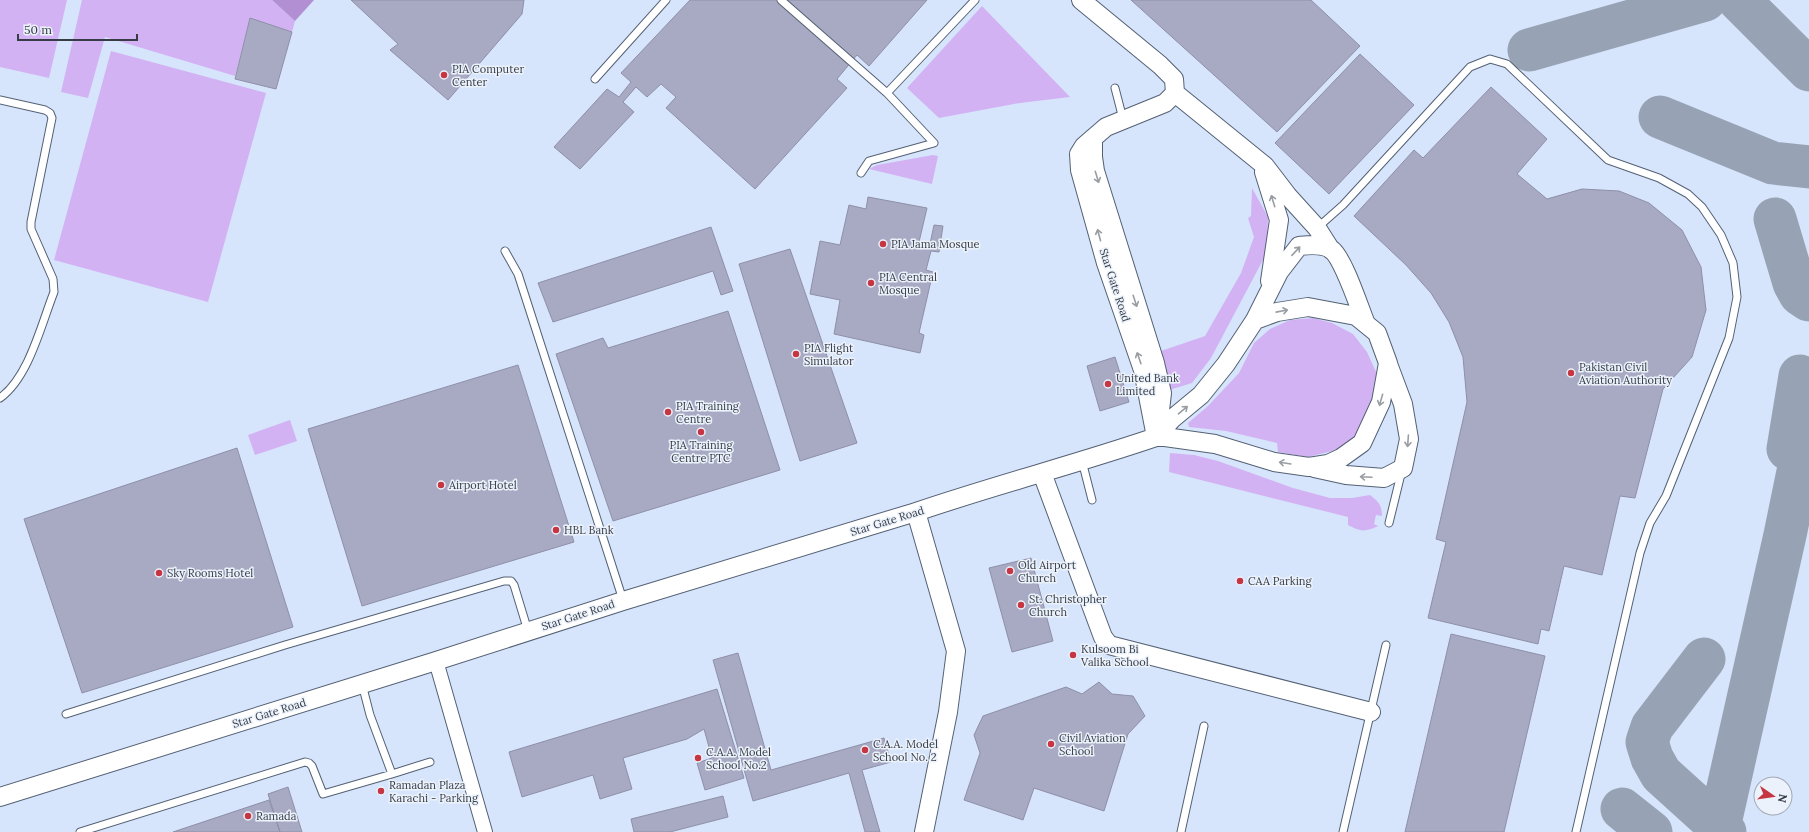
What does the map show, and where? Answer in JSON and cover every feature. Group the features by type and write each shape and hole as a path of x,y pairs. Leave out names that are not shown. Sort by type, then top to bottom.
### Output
{"street":[{"path":"1081,0 1160,65 1174,79 1175,93 1262,163 1317,228 1339,260 1366,324"},
{"name":"Star Gate Road","path":"0,796 436,661 623,601 1156,437 1162,393 1155,364 1095,171 1093,138 1106,127 1165,103 1175,93"},
{"path":"1262,163 1279,220 1268,294"},
{"path":"1156,437 1172,419 1201,395 1218,375 1255,320 1279,272 1298,246 1314,244 1331,250"},
{"path":"1156,437 1215,444 1274,462 1309,467 1346,475 1384,478 1403,468 1409,439 1403,404 1377,333 1356,316 1308,307 1277,312 1255,320"},
{"path":"1309,467 1328,464 1341,458 1362,443 1381,402 1388,363"},
{"path":"1042,473 1103,637 1109,645 1371,712"},
{"path":"916,512 956,651 948,712 924,832"},
{"path":"436,661 485,832"}],"lane":[{"path":"595,79 666,0"},
{"path":"781,0 887,93 934,143 868,161 861,173"},
{"path":"887,93 975,0"},
{"path":"1317,228 1343,205 1470,67 1490,59 1508,64 1608,160 1659,178 1688,194 1702,207 1721,235 1733,263 1737,297 1729,338 1676,474 1666,496 1650,523 1640,553 1576,832"},
{"path":"1115,88 1123,119"},
{"path":"0,100 45,110 52,118 31,222 31,229 53,279 54,292 20,377 7,393 0,398"},
{"path":"505,251 518,274 623,601"},
{"path":"1082,461 1092,500"},
{"path":"1389,523 1403,468"},
{"path":"66,714 284,645 504,581 511,581 514,585 528,631"},
{"path":"1343,832 1386,645"},
{"path":"362,684 370,714 392,774"},
{"path":"1182,832 1204,726"},
{"path":"80,832 305,762 312,766 322,794 430,762"}],"shaded area":[{"path":"0,0 67,0 49,78 0,67"},
{"path":"82,0 272,0 295,21 292,32 250,19 235,76 105,37 88,98 61,92"},
{"path":"272,0 314,0 295,21"},
{"path":"982,6 1070,97 1020,103 939,118 907,88"},
{"path":"111,51 266,93 208,302 54,260"},
{"path":"933,155 938,156 932,184 869,169 877,165"},
{"path":"1252,188 1268,217 1267,248 1264,258 1211,358 1192,383 1169,390 1158,352 1205,336 1241,273 1254,237 1248,218 1251,216"},
{"path":"1313,318 1332,323 1353,334 1367,352 1377,374 1377,397 1359,436 1346,446 1308,457 1278,452 1277,443 1226,431 1189,427 1188,423 1208,406 1239,373 1254,343 1270,329 1290,320"},
{"path":"290,420 297,441 255,455 248,435"},
{"path":"1170,453 1194,455 1218,461 1293,488 1330,498 1352,498 1370,495 1379,504 1382,516 1376,515 1374,524 1378,526 1366,530 1356,529 1348,525 1348,517 1169,472"}],"building":[{"name":"PIA Computer Center","path":"351,0 524,0 522,14 448,100 390,50 398,44"},
{"path":"690,0 927,0 869,66 857,55 837,79 847,88 755,189 666,108 676,97 661,84 647,97 636,87 623,102 634,112 580,169 554,147 607,89 619,97 631,82 621,73"},
{"path":"1131,0 1311,0 1360,46 1277,132"},
{"path":"250,18 292,32 276,89 235,79"},
{"path":"1360,54 1414,105 1329,194 1275,143"},
{"name":"Pakistan Civil Aviation Authority","path":"1491,87 1547,139 1517,174 1547,199 1582,189 1619,191 1649,203 1682,230 1701,267 1706,310 1692,357 1663,389 1635,498 1620,496 1602,575 1564,566 1549,631 1541,629 1538,644 1428,618 1446,542 1436,539 1467,402 1463,357 1449,322 1431,293 1406,265 1354,216 1414,150 1423,158"},
{"name":"PIA Central Mosque","path":"868,197 927,208 919,242 930,244 934,225 943,226 939,252 931,251 926,270 933,272 919,333 924,335 920,353 834,334 840,300 810,294 820,241 840,245 849,205 866,209"},
{"path":"711,227 733,291 721,295 713,271 553,322 538,283"},
{"name":"PIA Flight Simulator","path":"790,249 857,443 800,461 739,264"},
{"name":"PIA Training Centre","path":"728,311 780,470 613,521 556,354 603,338 608,348"},
{"name":"United Bank Limited","path":"1115,357 1129,402 1100,411 1087,366"},
{"name":"Airport Hotel","path":"518,365 574,542 362,606 308,429"},
{"name":"Sky Rooms Hotel","path":"237,448 293,627 82,693 24,519"},
{"name":"St. Christopher Church","path":"1031,558 1053,641 1012,652 989,568"},
{"path":"1451,634 1545,656 1504,832 1405,832"},
{"name":"C.A.A. Model School No. 2","path":"738,653 771,770 884,738 891,762 862,770 880,832 865,832 849,773 753,801 713,660"},
{"name":"Civil Aviation School","path":"1099,682 1112,694 1133,696 1145,716 1128,734 1104,811 1034,788 1023,820 964,800 980,753 974,735 983,716 1066,687 1082,694"},
{"name":"C.A.A. Model School No.2","path":"717,689 744,778 705,790 697,763 712,758 704,729 687,739 623,758 632,789 600,799 593,775 522,797 509,752"},
{"name":"Ramada","path":"288,787 302,832 280,832 268,794"},
{"path":"723,796 728,817 670,832 634,832 631,819"},
{"name":"Ramada","path":"269,800 280,832 173,832"}],"taxiway":[{"path":"1529,50 1705,0"},
{"path":"1739,0 1809,70"},
{"path":"1660,117 1773,163 1809,167"},
{"path":"1775,219 1794,283 1800,294 1809,300"},
{"path":"1788,449 1800,376"},
{"path":"1718,832 1785,535 1809,418"},
{"path":"1704,659 1652,727 1647,742 1652,758 1661,774 1725,832"},
{"path":"1622,809 1651,832"}],"place":[{"name":"PIA Computer Center","path":"444,75"},
{"name":"PIA Jama Mosque","path":"883,244"},
{"name":"PIA Central Mosque","path":"871,283"},
{"name":"PIA Flight Simulator","path":"796,354"},
{"name":"Pakistan Civil Aviation Authority","path":"1571,373"},
{"name":"United Bank Limited","path":"1108,384"},
{"name":"PIA Training Centre","path":"668,412"},
{"name":"PIA Training Centre PTC","path":"701,432"},
{"name":"Airport Hotel","path":"441,485"},
{"name":"HBL Bank","path":"556,530"},
{"name":"Old Airport Church","path":"1010,571"},
{"name":"Sky Rooms Hotel","path":"159,573"},
{"name":"CAA Parking","path":"1240,581"},
{"name":"St. Christopher Church","path":"1021,605"},
{"name":"Kulsoom Bi Valika School","path":"1073,655"},
{"name":"Civil Aviation School","path":"1051,744"},
{"name":"C.A.A. Model School No. 2","path":"865,750"},
{"name":"C.A.A. Model School No.2","path":"698,758"},
{"name":"Ramadan Plaza Karachi - Parking","path":"381,791"},
{"name":"Ramada","path":"248,816"}]}
